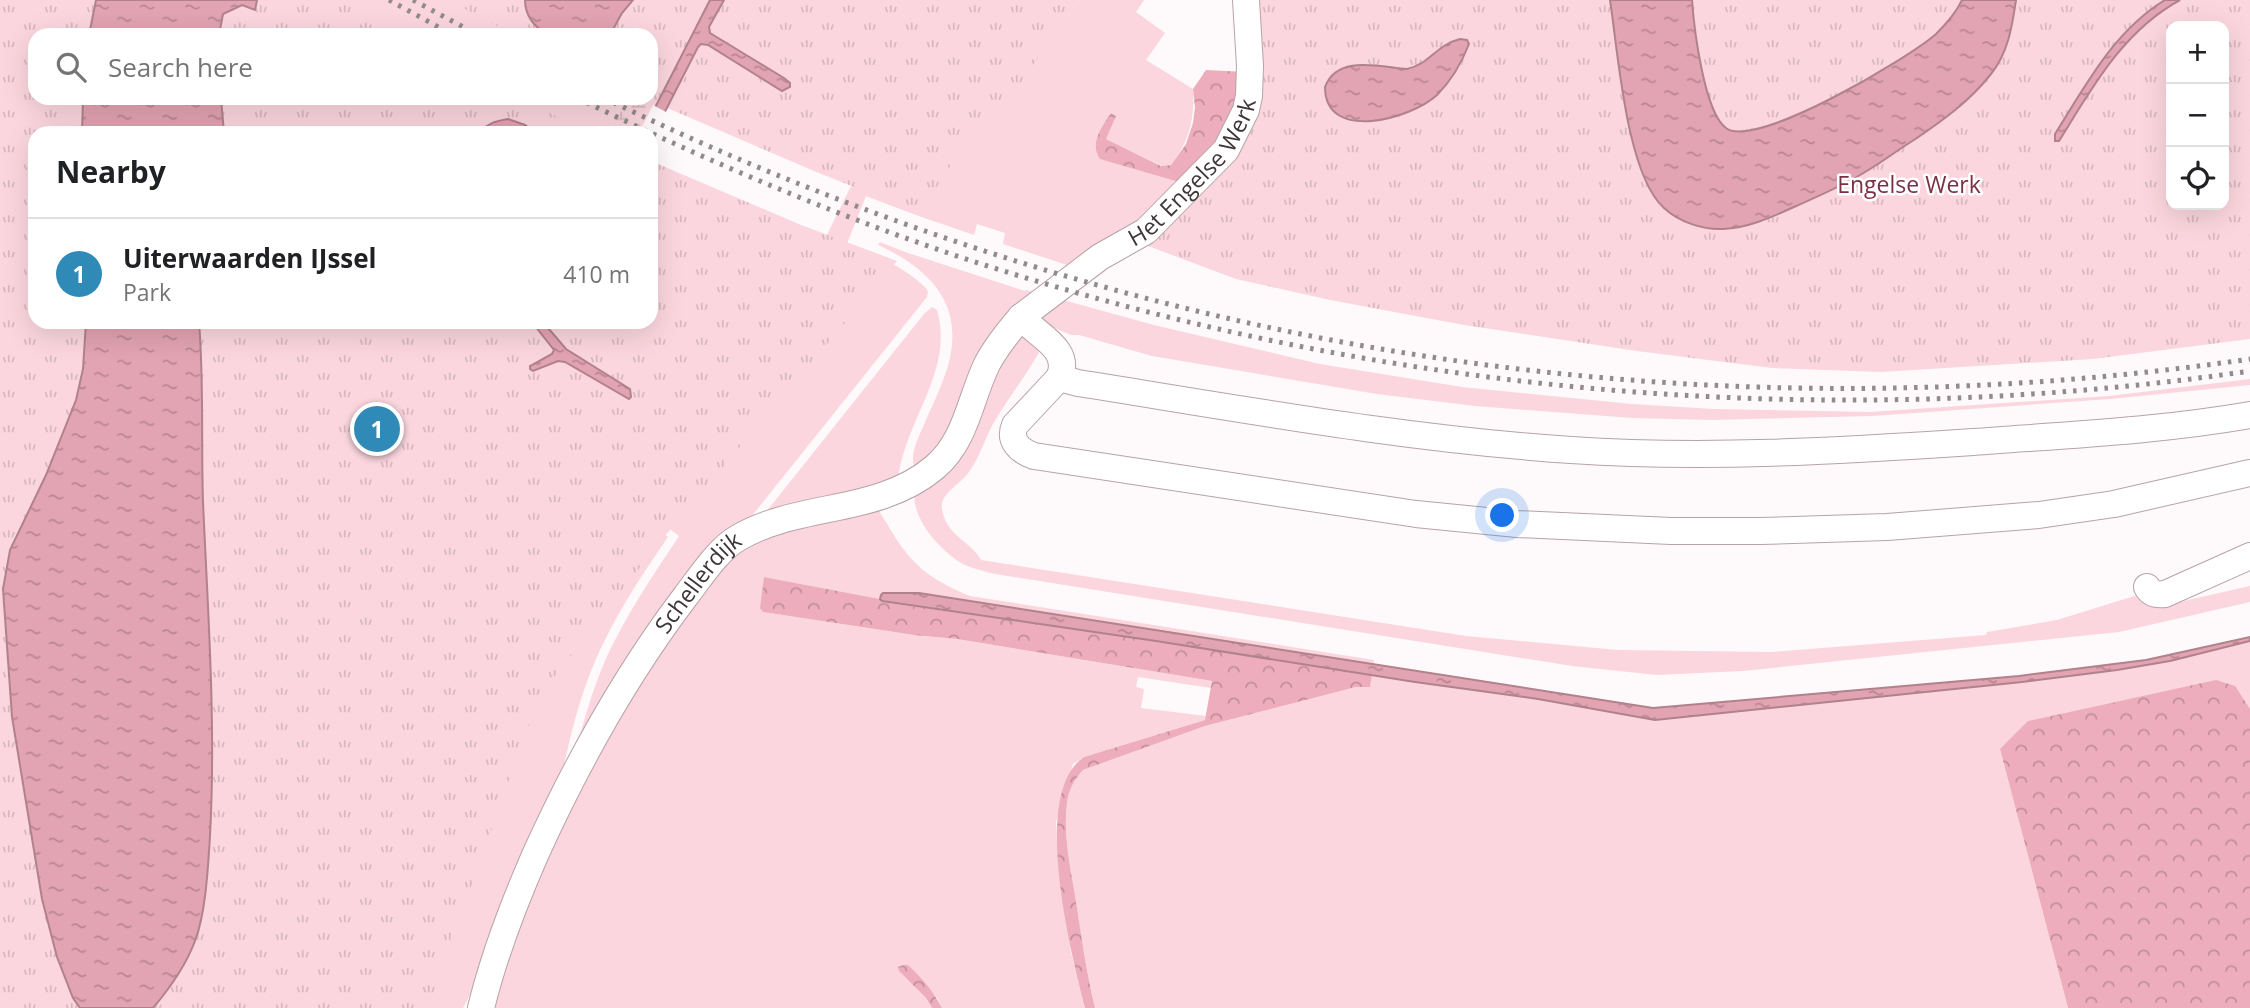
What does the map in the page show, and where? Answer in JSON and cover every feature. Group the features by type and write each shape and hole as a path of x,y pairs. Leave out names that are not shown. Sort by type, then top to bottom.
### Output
{"street":[{"name":"Het Engelse Werk","path":"1047,296 1100,257 1146,230 1226,150 1247,110 1249,96 1250,66 1245,0"},
{"name":"Schellerdijk","path":"481,1008 494,960 519,893 560,801 607,715 656,636 696,584 730,542 764,524 889,495 935,467 945,457 962,430 988,362 1010,329 1047,296"},
{"path":"1021,317 1047,338 1057,350 1062,363 1059,378 1012,431 1019,449 1025,453 1368,508 1517,524 1682,531 1887,527 2080,510 2250,473"},
{"path":"1059,378 1373,430 1558,449 1630,452 1801,453 1877,449 2170,428 2250,415"},
{"path":"2147,587 2150,592 2165,594 2250,556"}],"green space":[{"path":"0,0 340,0 390,28 28,28 28,105 533,105 576,126 28,126 28,329 658,329 658,164 801,225 897,261 664,537 539,696 428,1008 0,1008"},
{"path":"257,0 511,0 528,28 227,28"},
{"path":"448,0 1078,0 1007,103 952,164 919,213 658,104 658,28 502,28"},
{"path":"710,0 658,102 658,31"},
{"path":"1078,0 1144,0 1136,12 1165,33 1146,60 1193,89 1190,130 1171,165 1162,166 1106,139 1096,140 1186,184 1076,268 1003,244 1005,233 977,224 974,235 866,196 846,246 898,267 926,288 927,297 739,532 571,767 604,663 629,614 679,536 651,515 646,521 668,537 624,606 596,660 576,716 561,779 463,1008 153,1008 527,380 637,329 658,329 658,319 823,243 850,188 859,180 1006,102"},
{"name":"Engelse Werk","path":"1241,0 2250,0 2250,339 2093,359 1881,372 1772,368 1464,325 1330,300 1236,279 1143,244 1238,121"},
{"path":"1206,70 1246,72 1244,101 1186,184 1100,159 1096,141 1111,113 1116,116 1106,139 1161,166 1171,165 1186,144 1193,123 1193,89"},
{"path":"284,105 621,105 610,126 473,126"},
{"path":"621,105 656,105 646,126 610,126"},
{"path":"880,242 1038,293 956,431 915,468 915,447 949,362 951,322 938,290 926,276 896,254 878,245"},
{"path":"1052,297 1154,325 1320,364 1462,387 1632,404 1713,409 1870,412 2109,396 2250,379 2250,385 2110,399 1872,416 1713,420 1632,418 1475,406 1377,394 1152,356 1054,328 1050,333 1042,328 1039,311"},
{"path":"932,307 937,310 941,332 939,354 934,375 902,458 898,480 758,522 924,314"},
{"path":"1024,337 1045,341 992,426 973,466 947,494 942,504 944,518 949,526 981,560 1466,636 1618,650 1772,652 1986,635 1987,632 2057,620 2141,594 2148,605 2157,607 2250,586 2250,602 2119,632 1743,671 1657,675 1572,666 995,574 963,564 936,542 916,510 916,488 1015,340"},
{"path":"875,504 903,549 923,570 970,596 1374,660 1374,664 919,593 883,593 880,599 764,577 763,612 957,639 1212,681 1211,688 1138,677 1136,687 1144,689 1141,708 1206,716 1205,720 1084,757 1073,764 1056,822 1071,953 1085,1008 942,1008 938,999 908,965 899,971 926,998 932,1008 492,1008 519,895 629,688 740,544"},
{"path":"764,577 880,599 882,602 1372,675 1370,687 1356,687 1205,726 1083,770 1069,793 1066,826 1069,861 1095,1008 1085,1008 1071,951 1059,875 1059,803 1068,776 1084,757 1205,720 1212,681 957,639 763,612 760,608"},
{"path":"2250,641 2250,709 2248,707 2000,749 2068,1008 1095,1008 1068,849 1066,814 1071,789 1083,770 1205,726 1356,687 1370,686 1372,675 1538,699 1655,720 2117,670 2170,661"},
{"path":"2216,680 2235,686 2250,709 2250,1008 2068,1008 2000,749 2028,721"},
{"path":"908,965 922,980 942,1008 932,1008 926,998 899,971 898,967"}],"water":[{"path":"96,0 257,0 255,10 242,5 223,14 220,28 90,28"},
{"path":"525,0 633,0 614,28 538,28 527,11"},
{"path":"710,0 724,0 709,27 710,33 790,83 790,87 782,91 708,45 701,44 658,126 646,126"},
{"path":"1610,0 1692,0 1702,68 1712,105 1718,119 1726,128 1742,131 1767,126 1798,114 1896,62 1936,34 1962,0 2016,0 2008,39 1997,66 1965,102 1945,118 1876,166 1842,185 1760,221 1742,227 1715,229 1677,217 1664,208 1651,191 1632,141"},
{"path":"2165,0 2180,0 2160,13 2125,44 2097,81 2059,141 2055,141 2055,134 2102,60 2131,27"},
{"path":"1460,39 1467,40 1469,44 1442,90 1425,104 1409,112 1371,121 1354,120 1339,115 1329,104 1325,87 1339,70 1360,65 1407,69 1415,67"},
{"path":"83,105 222,105 223,126 82,126"},
{"path":"508,119 526,126 486,126"},
{"path":"86,329 199,329 212,711 212,794 208,861 204,903 195,941 177,976 153,1008 80,1008 73,998 57,957 42,899 12,717 3,589 10,550 46,475 76,400 83,369"},
{"path":"538,329 549,329 566,349 630,389 631,397 629,399 565,362 558,361 533,371 530,369 530,366 552,354 554,350"},
{"path":"883,593 919,593 1653,708 2019,676 2146,660 2250,637 2250,641 2170,661 2117,670 1655,720 1538,699 882,601 880,599"}],"pier":[{"path":"653,105 668,113 658,132 658,126 642,126"}],"railway":[{"path":"389,0 440,28"},
{"path":"413,0 465,28"},
{"path":"592,105 637,126"},
{"path":"620,105 800,184 1000,256 1202,312 1408,353 1615,379 1825,388 2037,382 2250,359"},
{"path":"658,136 766,184 960,257 1117,304 1276,341 1437,370 1599,389 1761,399 1925,399 2088,390 2250,371"}],"place":[{"name":"Uiterwaarden IJssel","path":"377,429"}]}
